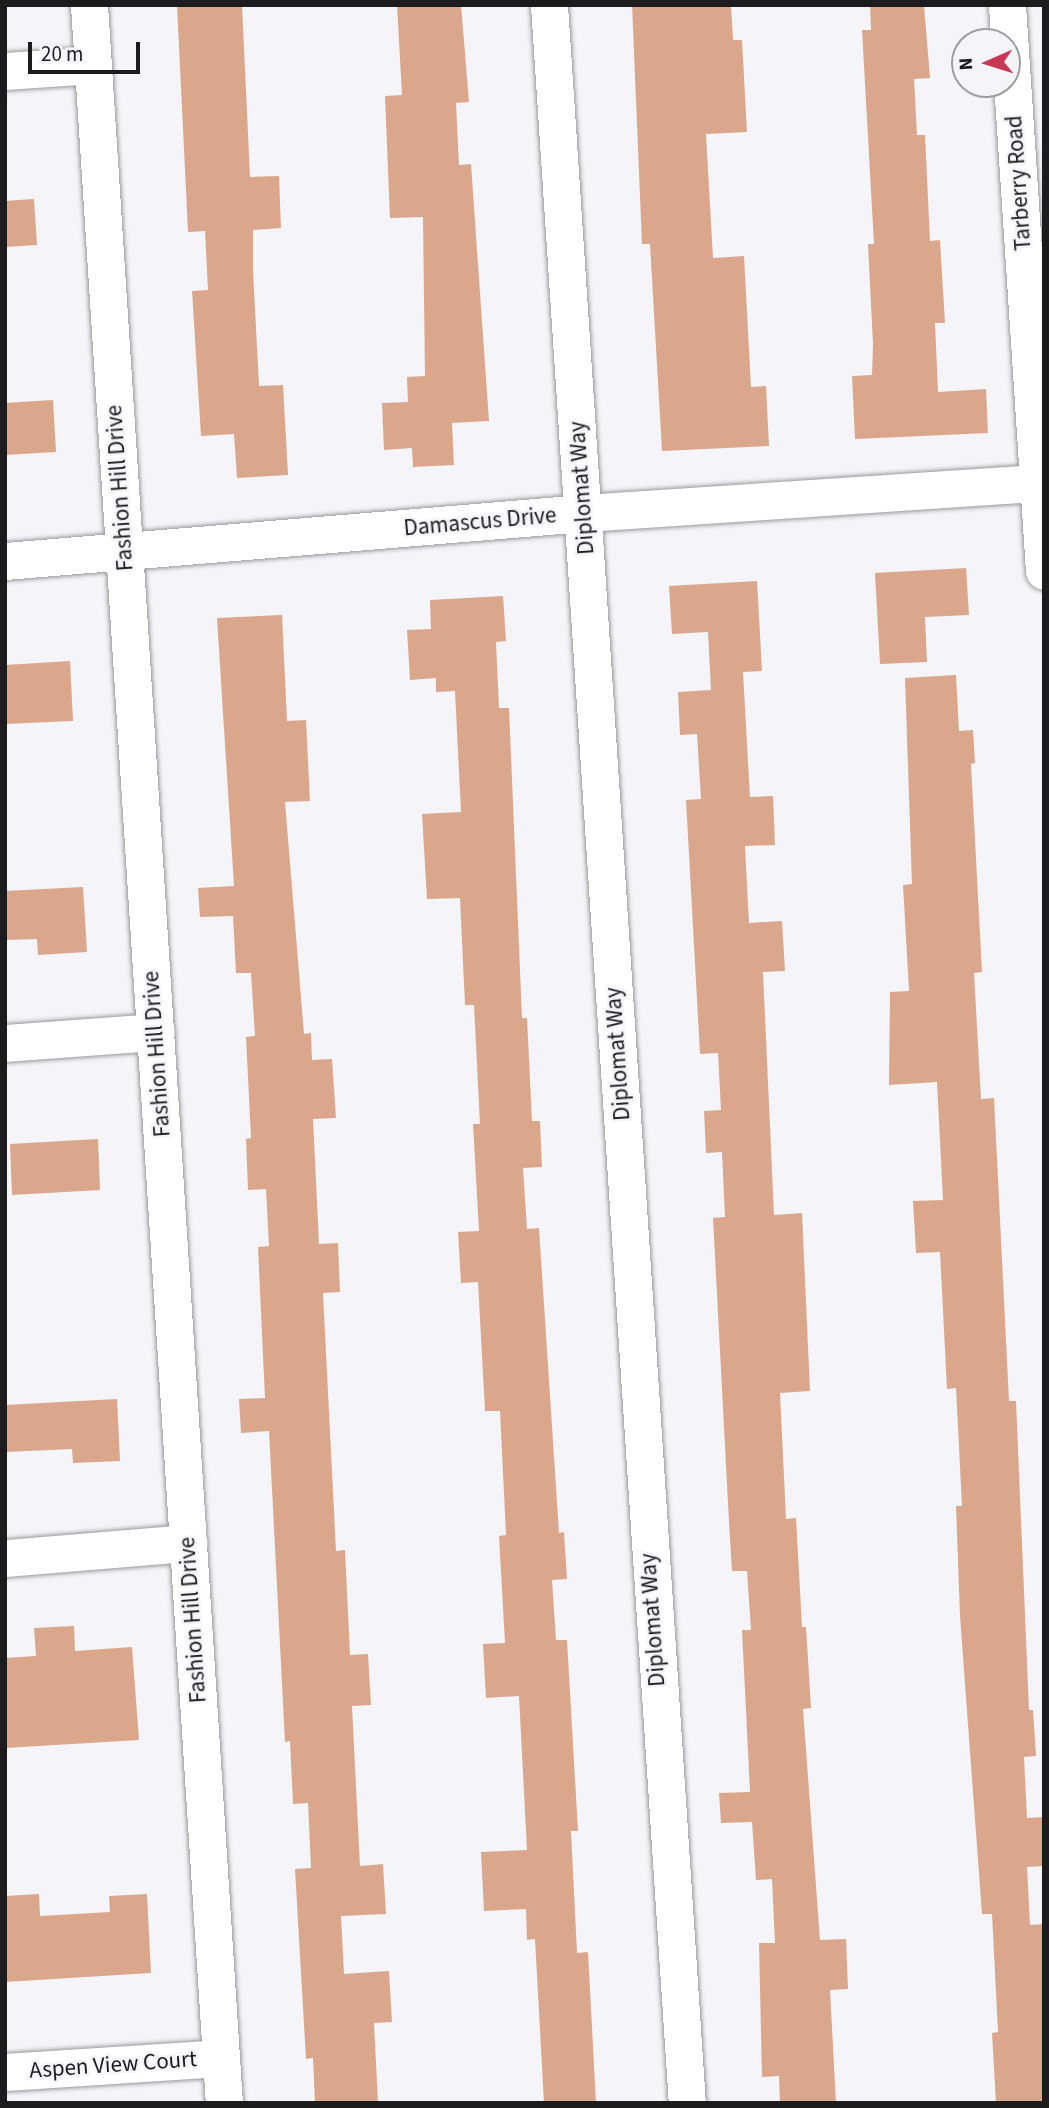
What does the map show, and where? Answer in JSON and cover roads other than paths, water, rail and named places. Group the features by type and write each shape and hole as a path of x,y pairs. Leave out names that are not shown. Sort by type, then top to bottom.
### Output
{"street":[{"name":"Fashion Hill Drive","path":"89,5 224,2103"},
{"name":"Diplomat Way","path":"550,5 687,2103"},
{"name":"Tarberry Road","path":"1007,5 1032,205 1038,483 1044,571"},
{"path":"5,71 93,65"},
{"name":"Damascus Drive","path":"5,561 584,513 1038,483"},
{"path":"5,1044 156,1032"},
{"path":"5,1558 188,1543"},
{"name":"Aspen View Court","path":"5,2072 221,2058"}]}
